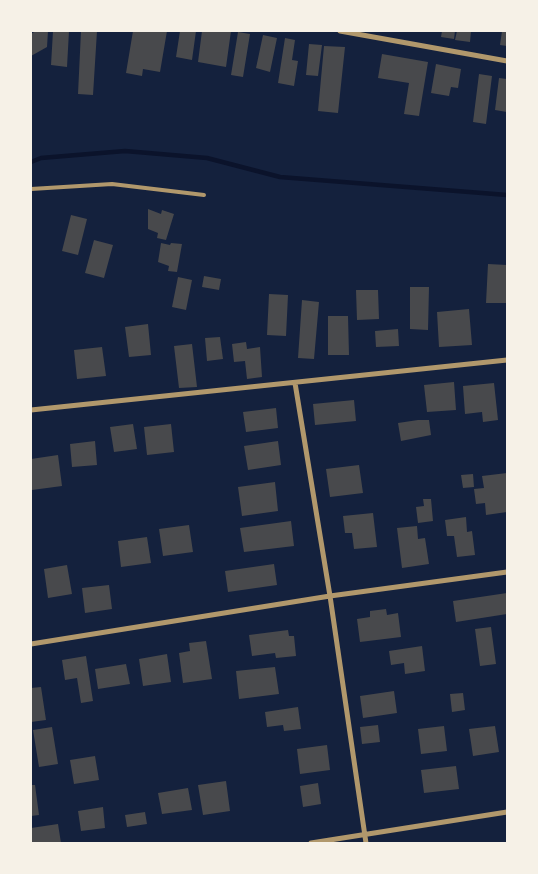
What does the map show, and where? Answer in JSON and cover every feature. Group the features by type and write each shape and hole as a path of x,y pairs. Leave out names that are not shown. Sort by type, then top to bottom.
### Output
{"street":[{"path":"340,31 507,61"},
{"path":"31,410 507,360"},
{"path":"295,383 330,596 366,843"},
{"path":"31,644 330,596 507,572"},
{"path":"311,843 507,812"}],"lane":[{"path":"31,189 112,184 204,195"}],"building":[{"path":"36,31 48,31 47,47 31,56 31,34"},
{"path":"53,31 69,31 67,67 51,65"},
{"path":"81,31 97,31 93,95 78,94"},
{"path":"133,31 167,31 160,72 143,69 142,76 126,73"},
{"path":"180,31 196,31 192,60 176,57"},
{"path":"202,31 231,31 226,67 198,62"},
{"path":"442,31 455,31 454,39 441,37"},
{"path":"457,31 471,31 470,42 455,40"},
{"path":"502,31 507,31 507,46 500,45"},
{"path":"238,32 250,34 243,77 231,75"},
{"path":"263,35 277,38 270,72 256,68"},
{"path":"285,38 295,40 292,60 298,61 294,86 278,83"},
{"path":"309,44 322,45 318,76 306,75"},
{"path":"324,46 345,47 338,113 318,111"},
{"path":"382,54 428,62 419,116 404,114 409,83 378,78"},
{"path":"436,64 461,69 458,88 451,87 449,96 431,93"},
{"path":"479,74 492,76 486,124 473,122"},
{"path":"499,78 507,79 507,112 495,110"},
{"path":"148,209 161,214 162,210 174,214 166,240 157,238 158,233 148,229"},
{"path":"71,215 87,219 78,255 62,251"},
{"path":"94,240 113,245 104,278 85,273"},
{"path":"161,243 170,245 171,243 182,244 177,272 168,271 169,266 158,262"},
{"path":"488,264 507,265 507,303 486,303"},
{"path":"204,276 221,279 219,290 202,287"},
{"path":"178,277 192,280 186,310 172,307"},
{"path":"410,287 429,287 428,330 410,329"},
{"path":"356,290 378,290 379,319 357,320"},
{"path":"269,294 288,295 286,336 267,335"},
{"path":"302,300 319,302 314,359 298,358"},
{"path":"469,309 472,345 439,347 437,312"},
{"path":"328,316 348,316 349,355 328,355"},
{"path":"148,324 151,355 129,357 125,327"},
{"path":"398,329 399,346 376,347 375,331"},
{"path":"220,337 223,359 207,361 205,338"},
{"path":"246,342 247,349 260,347 262,377 247,379 245,361 234,362 232,344"},
{"path":"192,344 197,387 179,388 174,346"},
{"path":"102,347 106,376 77,379 74,350"},
{"path":"454,382 456,410 427,412 424,385"},
{"path":"494,383 498,420 483,422 482,412 465,414 463,386"},
{"path":"354,400 356,421 315,425 313,404"},
{"path":"276,408 278,428 246,432 243,412"},
{"path":"429,420 431,435 401,441 398,423"},
{"path":"133,424 137,449 114,452 110,427"},
{"path":"171,424 174,452 147,455 144,427"},
{"path":"95,441 97,465 72,467 70,444"},
{"path":"278,441 281,465 248,470 244,446"},
{"path":"58,455 62,486 32,490 31,459"},
{"path":"359,465 363,493 330,497 326,469"},
{"path":"507,473 507,512 486,515 485,503 476,504 474,489 484,488 482,476"},
{"path":"473,474 474,487 463,488 461,475"},
{"path":"275,482 278,511 242,516 238,487"},
{"path":"423,499 431,499 433,521 418,523 416,507 424,506"},
{"path":"373,513 377,547 354,549 352,533 345,533 343,516"},
{"path":"466,517 467,532 472,531 475,555 457,557 454,536 447,536 445,520"},
{"path":"291,521 294,546 244,552 240,528"},
{"path":"189,525 193,552 163,556 159,529"},
{"path":"417,526 418,539 425,538 429,564 402,568 397,528"},
{"path":"147,537 151,563 121,567 118,541"},
{"path":"274,564 277,585 228,592 225,571"},
{"path":"67,565 72,594 48,598 44,569"},
{"path":"109,585 112,609 85,613 82,588"},
{"path":"507,593 507,614 456,622 453,601"},
{"path":"386,609 387,615 398,613 401,637 360,642 357,619 370,617 370,611"},
{"path":"491,627 496,664 480,666 475,629"},
{"path":"288,630 289,636 294,636 296,656 276,658 275,653 252,656 249,635"},
{"path":"206,641 212,679 183,683 179,653 190,651 189,643"},
{"path":"422,646 425,671 405,674 404,663 391,665 389,651"},
{"path":"167,654 171,682 143,686 139,659"},
{"path":"86,656 93,701 81,703 77,678 65,680 62,660"},
{"path":"126,664 130,684 98,689 95,669"},
{"path":"275,667 279,694 239,699 236,671"},
{"path":"41,687 46,720 31,722 31,688"},
{"path":"394,691 397,713 363,718 360,696"},
{"path":"463,693 465,710 452,712 450,694"},
{"path":"298,707 301,729 284,731 283,725 267,727 265,712"},
{"path":"378,725 380,742 362,744 360,727"},
{"path":"444,726 447,751 421,754 418,729"},
{"path":"495,726 499,752 473,756 469,729"},
{"path":"52,727 58,764 39,767 33,730"},
{"path":"327,745 330,770 300,774 297,749"},
{"path":"95,756 99,780 74,784 70,760"},
{"path":"456,766 459,789 424,793 421,770"},
{"path":"226,781 230,811 203,815 198,785"},
{"path":"318,783 321,804 303,807 300,786"},
{"path":"31,785 35,785 39,815 31,816"},
{"path":"188,788 192,810 162,814 158,793"},
{"path":"103,807 105,828 81,831 78,811"},
{"path":"145,812 147,824 127,827 125,815"},
{"path":"58,824 61,843 31,843 31,828"}],"waterway":[{"path":"31,162 41,158 125,151 207,158 280,177 507,195"}]}
